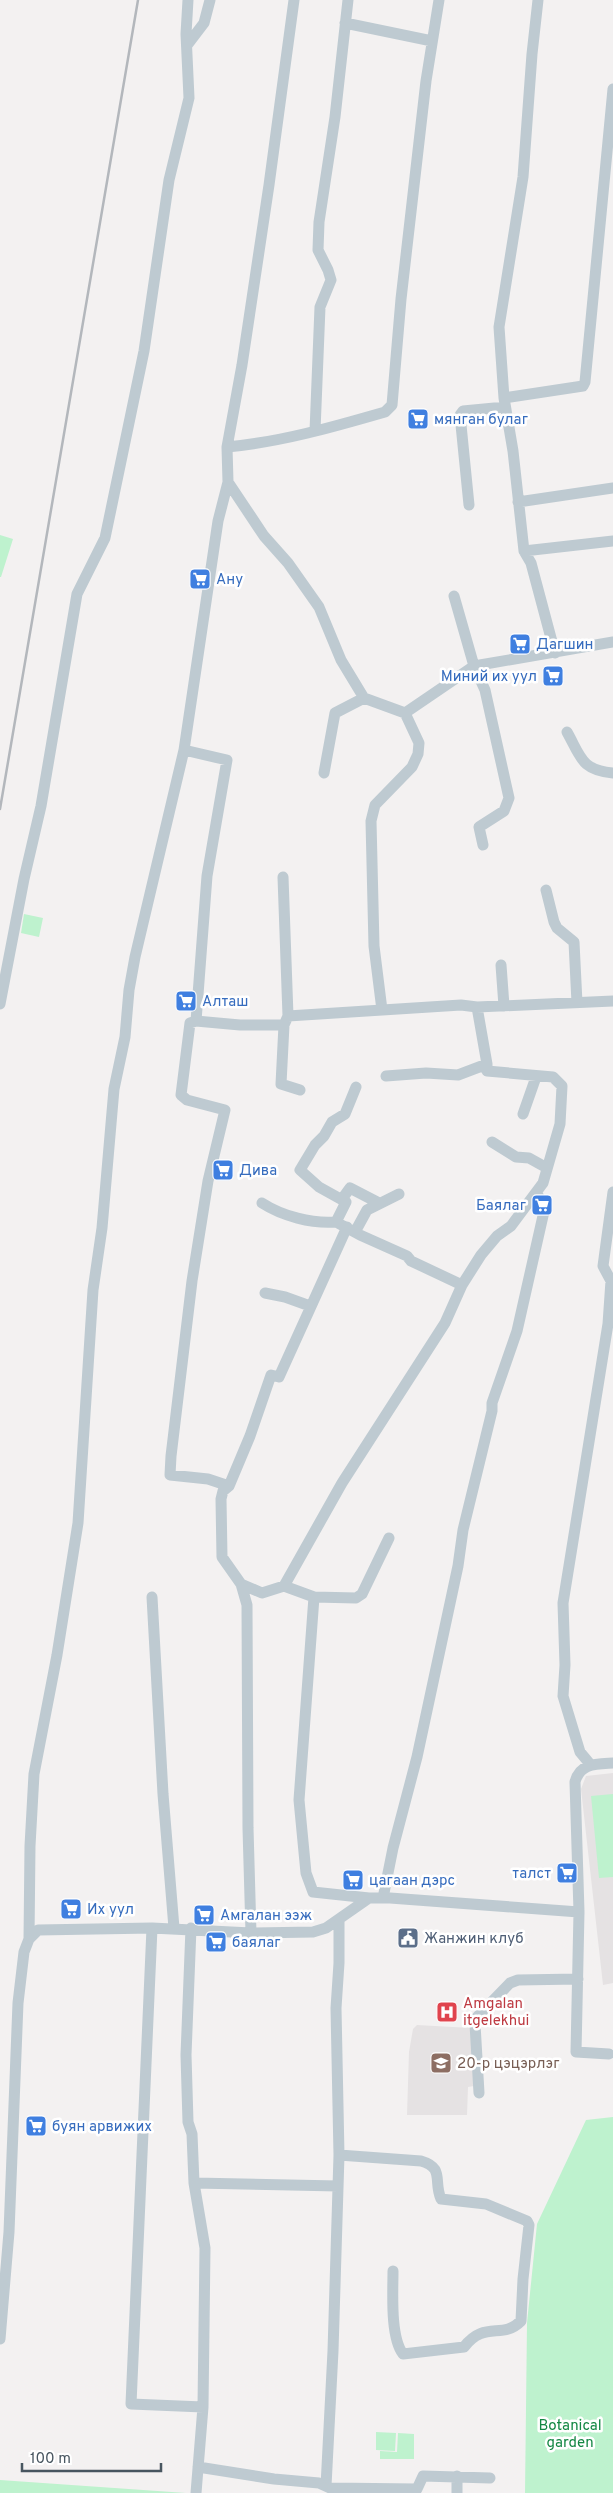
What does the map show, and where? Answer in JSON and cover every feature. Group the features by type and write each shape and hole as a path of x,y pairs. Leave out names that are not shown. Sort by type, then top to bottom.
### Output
{"street":[{"path":"0,1004 24,879 41,806 77,594 104,538 144,351 168,180 189,98 188,44 186,34 188,0"},
{"path":"188,44 204,23 210,0"},
{"path":"0,2339 18,2003 24,1952 29,1939 30,1846 34,1774 57,1655 78,1524 91,1306 102,1228 114,1089 125,1037 128,990 184,750 218,521 228,482 227,447 242,365 269,185 294,0"},
{"path":"315,432 320,307 331,280 318,250 319,222 335,117 348,0"},
{"path":"227,447 265,443 315,432 385,412 392,405 401,299 432,41 439,0"},
{"path":"538,0 523,177 499,327 505,403 524,551 531,563 555,653"},
{"path":"345,23 432,41"},
{"path":"469,505 460,414 463,411 583,386 585,382 613,89"},
{"path":"228,482 264,536 288,563 319,607 341,660 364,698 405,713 419,743 418,754 412,767 376,805 371,821 374,946 382,1010"},
{"path":"518,502 613,488"},
{"path":"524,551 613,541"},
{"path":"454,596 474,666 484,690 509,798 504,811 482,823 479,827 483,846"},
{"path":"405,713 474,666 613,642"},
{"path":"324,773 335,713 364,698"},
{"path":"567,732 584,763 596,772 613,774"},
{"path":"184,750 227,760 207,876 196,1021"},
{"path":"283,877 286,1020 281,1084 300,1090"},
{"path":"546,890 557,928 574,942 577,1003"},
{"path":"501,965 504,1006"},
{"path":"229,1486 208,1479 170,1476 192,1281 208,1181 225,1110 187,1100 181,1095 190,1023 196,1021 240,1025 382,1010 461,1005 477,1007 613,1001"},
{"path":"284,1586 342,1483 445,1323 462,1285 481,1255 497,1236 511,1226 530,1198 536,1194 547,1168 560,1124 562,1086 553,1077 487,1072 477,1007"},
{"path":"386,1076 426,1073 458,1075 487,1064"},
{"path":"523,1114 536,1076"},
{"path":"336,1222 346,1202 319,1187 300,1170 332,1122 345,1114 356,1086"},
{"path":"492,1142 516,1157 529,1158 547,1168"},
{"path":"342,1199 350,1188 379,1203"},
{"path":"590,1764 580,1752 563,1696 565,1665 563,1602 608,1324 611,1281 604,1266 613,1192"},
{"path":"251,1933 248,1828 247,1606 242,1584 222,1557 221,1499 223,1491 229,1486 250,1436 271,1375 279,1377 310,1306 351,1229 367,1210 399,1194"},
{"path":"383,1898 393,1848 417,1757 458,1566 463,1530 492,1411 492,1403 517,1331 545,1207 536,1194"},
{"path":"262,1203 274,1211 310,1220 336,1222 462,1285"},
{"path":"265,1293 285,1297 310,1306"},
{"path":"242,1584 262,1593 284,1586 314,1598 356,1598 362,1594 389,1538"},
{"path":"152,1597 163,1794 174,1928"},
{"path":"314,1598 298,1800 306,1873 313,1892 369,1898 579,1912"},
{"path":"609,2054 576,2052 579,1912 575,1782 581,1770 590,1764 613,1763"},
{"path":"29,1939 38,1930 57,1928 191,1928 251,1933 313,1932 326,1928 369,1898"},
{"path":"321,2487 334,2351 339,2155 336,2008 339,1918"},
{"path":"152,1928 130,2404 203,2407"},
{"path":"191,1928 186,2055 188,2122 192,2134 194,2182 204,2248 203,2407 196,2493"},
{"path":"479,2093 475,2024 477,2018 510,1983 518,1980 578,1979"},
{"path":"339,2155 421,2161 432,2164 437,2171 438,2192 441,2199 486,2204 527,2221 529,2225 522,2279 521,2321 513,2329 480,2332 472,2337 464,2347 403,2354 398,2348 394,2316 393,2271"},
{"path":"194,2182 338,2186"},
{"path":"198,2467 321,2487 417,2490 422,2476 490,2478"},
{"path":"457,2476 457,2493"}],"shaded area":[{"path":"613,1773 613,1983 603,1985 581,1789 586,1776"},
{"name":"20-р цэцэрлэг","path":"417,2025 471,2028 474,2086 468,2087 467,2115 407,2115 409,2052 413,2029"}],"green space":[{"path":"0,535 13,539 1,577 0,577"},
{"path":"24,914 43,918 39,937 21,933"},
{"path":"613,1794 613,1877 599,1878 591,1796"},
{"name":"Botanical garden","path":"613,2117 613,2493 525,2493 527,2323 537,2224 586,2120"},
{"path":"376,2432 396,2433 395,2451 376,2450"},
{"path":"398,2433 414,2434 414,2459 380,2459 380,2451 397,2452"},
{"path":"0,2480 186,2493 0,2493"}],"railway":[{"path":"0,809 138,0"}],"place":[{"name":"мянган булаг","path":"418,419"},
{"name":"Ану","path":"200,579"},
{"name":"Дагшин","path":"520,644"},
{"name":"Миний их уул","path":"553,676"},
{"name":"Алташ","path":"186,1001"},
{"name":"Дива","path":"223,1170"},
{"name":"Баялаг","path":"542,1205"},
{"name":"талст","path":"567,1873"},
{"name":"цагаан дэрс","path":"353,1880"},
{"name":"Их уул","path":"71,1909"},
{"name":"Амгалан ээж","path":"204,1915"},
{"name":"Жанжин клуб","path":"408,1938"},
{"name":"баялаг","path":"216,1942"},
{"name":"Amgalan itgelekhui","path":"447,2012"},
{"name":"20-р цэцэрлэг","path":"441,2063"},
{"name":"буян арвижих","path":"36,2126"}]}
